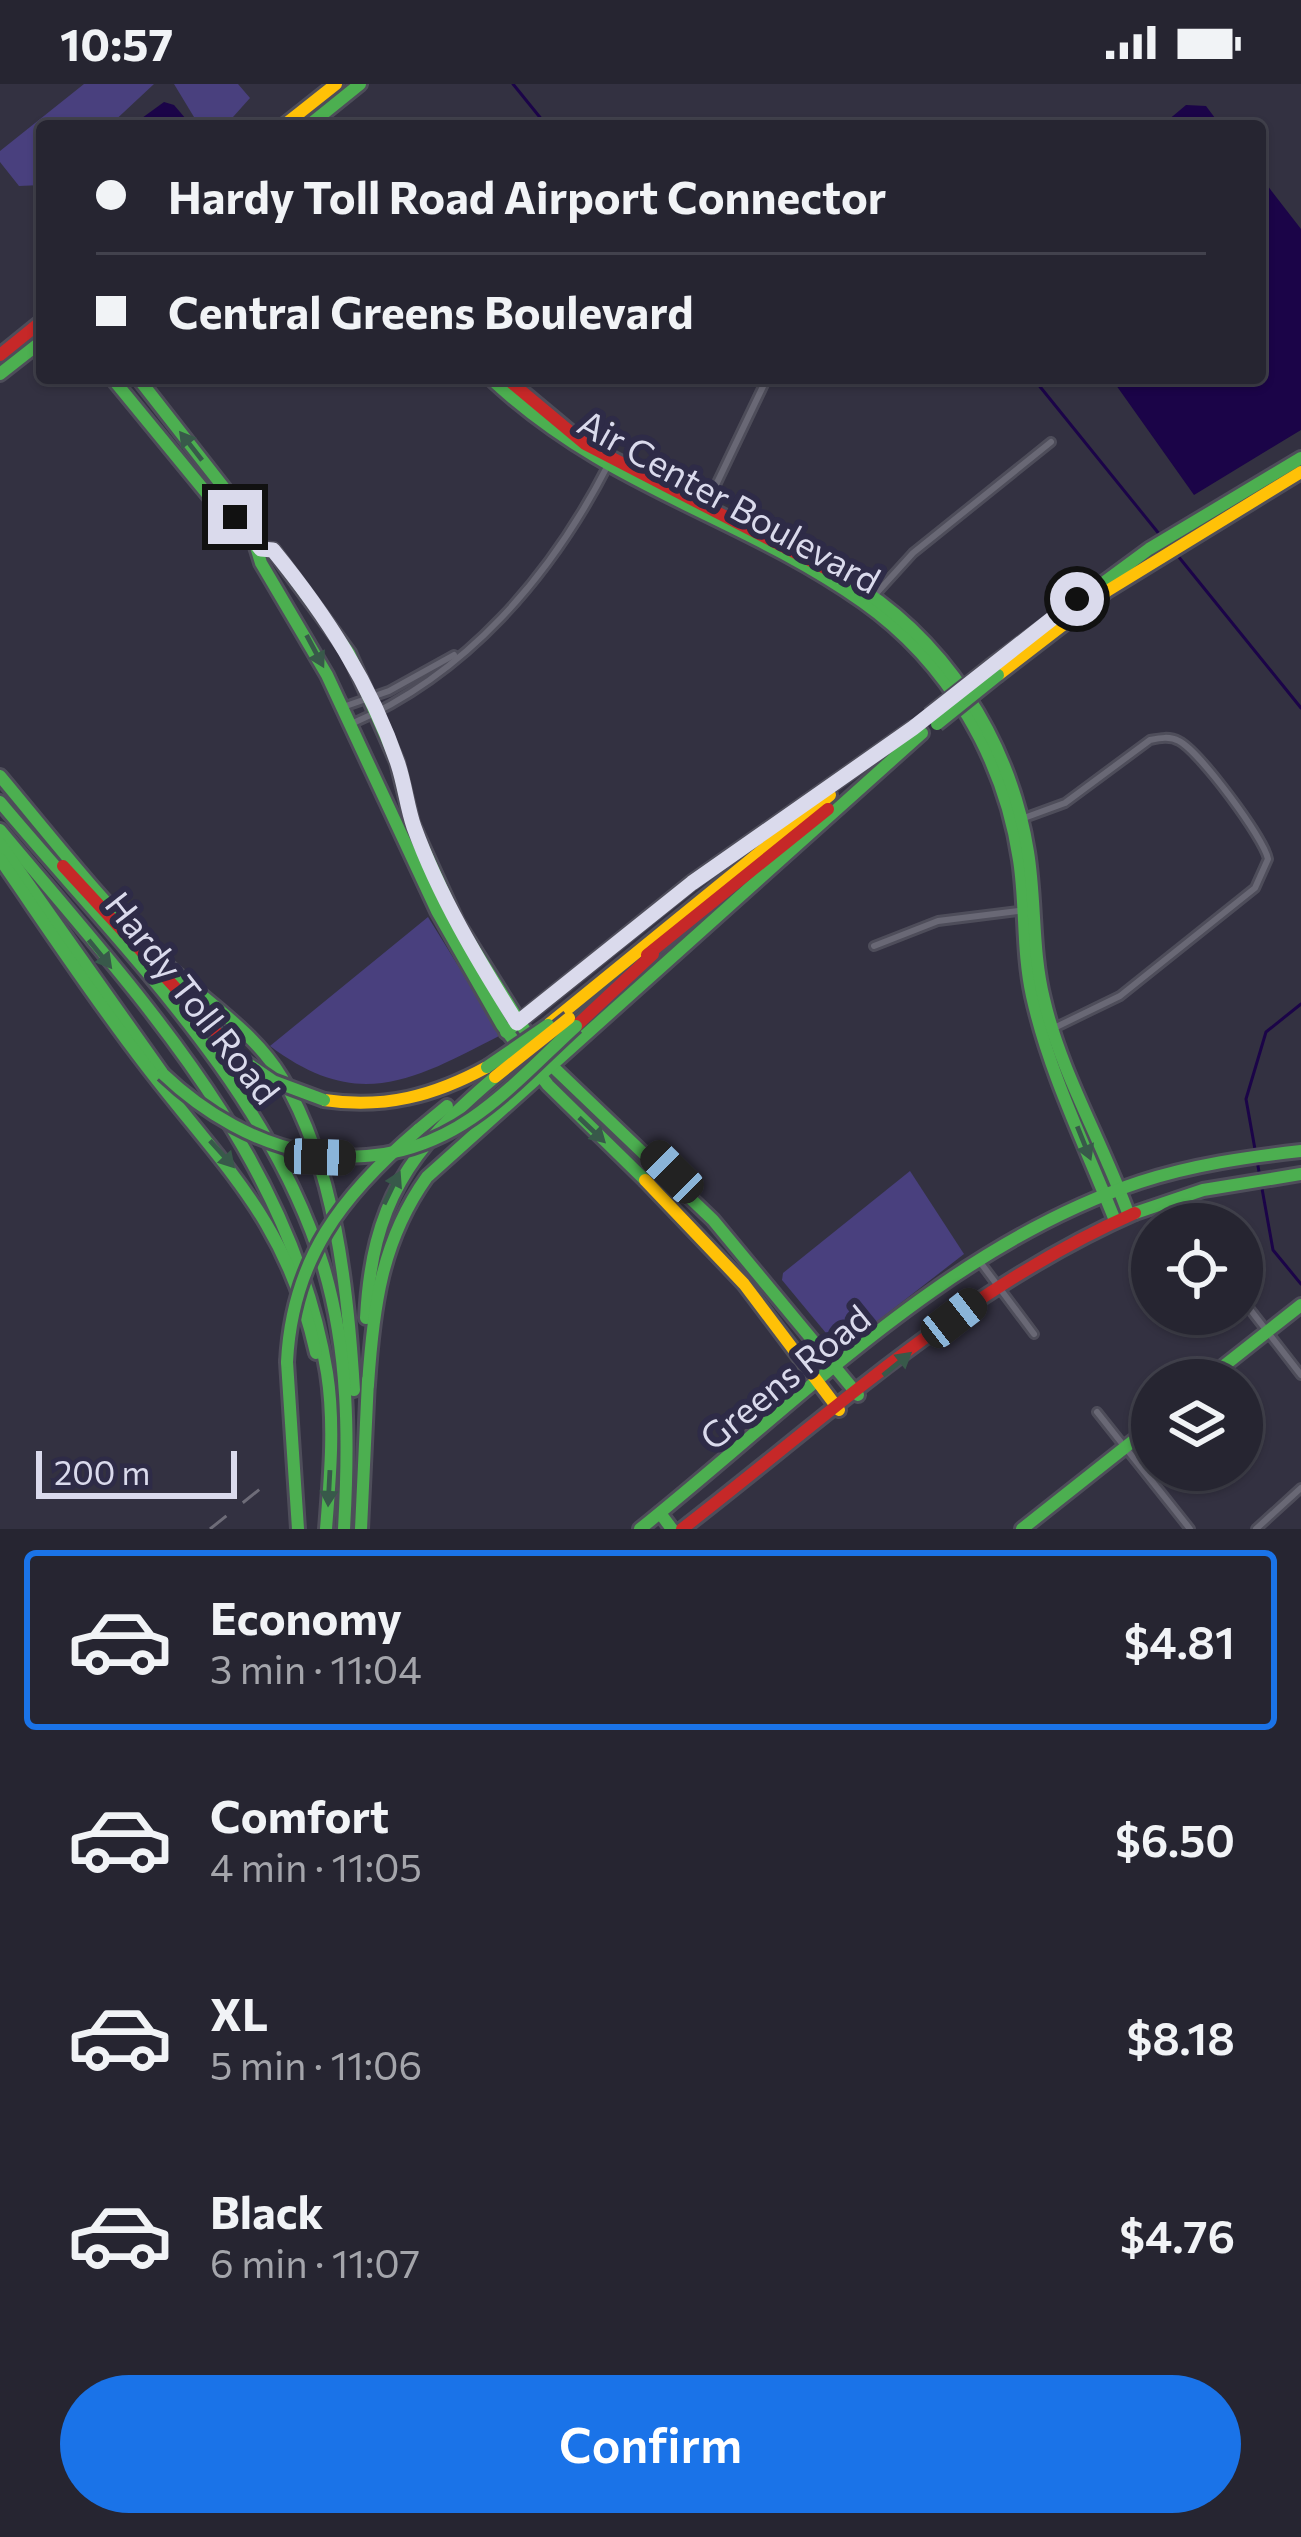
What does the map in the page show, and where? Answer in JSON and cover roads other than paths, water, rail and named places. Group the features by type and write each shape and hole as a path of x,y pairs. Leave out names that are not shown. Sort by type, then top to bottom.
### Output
{"main road":[{"path":"292,120 335,84"},
{"path":"314,120 360,84"},
{"path":"0,355 36,326"},
{"path":"0,374 36,346"},
{"path":"117,384 222,512 235,517 261,549 261,563 309,638 461,963 512,1027 653,1153 725,1227 751,1267 858,1395"},
{"path":"143,384 235,502 235,517"},
{"name":"Air Center Boulevard","path":"498,384 608,466 779,550 870,601 927,644 1003,759 1017,819 1048,1030 1106,1195 1121,1215"},
{"name":"Air Center Boulevard","path":"509,384 518,400"},
{"path":"133,404 148,391"},
{"path":"512,1027 692,883 918,730 1153,554 1301,458"},
{"path":"1182,536 1301,472"},
{"path":"261,549 273,550 322,612 369,698 397,762 416,833 474,955 539,1074 739,1276 839,1410"},
{"path":"362,1529 367,1273 384,1204 416,1148 490,1072 569,1019 918,730"},
{"path":"0,844 164,1074 208,1116 253,1141 320,1157 379,1156 427,1142 468,1120 569,1019 918,730"},
{"path":"368,1385 378,1278 400,1215 428,1177 550,1064 723,917 918,730"},
{"path":"0,776 131,929 252,1041 292,1097 317,1180 350,1339 354,1406 348,1457"},
{"path":"0,800 241,1059 273,1081 324,1100 398,1104 490,1072"},
{"name":"Hardy Toll Road","path":"0,800 233,1088 287,1176 311,1232 333,1304 346,1386 344,1529"},
{"name":"Hardy Toll Road","path":"0,830 217,1097 260,1164 293,1235 315,1306 328,1378 326,1529"},
{"path":"0,860 141,1060 239,1173 267,1213 294,1271 310,1325 330,1443"},
{"path":"461,963 474,955"},
{"path":"298,1529 286,1362 295,1288 321,1227 345,1194 418,1130 549,1024 569,1019"},
{"name":"Air Center Boulevard","path":"1048,1030 1120,1190 1121,1215"},
{"name":"Greens Road","path":"640,1529 980,1262 1120,1190 1246,1157 1301,1151"},
{"path":"636,1172 653,1153"},
{"name":"Greens Road","path":"682,1529 996,1285 1121,1215 1249,1180 1301,1174"},
{"path":"739,1276 751,1267"},
{"path":"1231,1359 1301,1305"},
{"path":"1022,1529 1131,1444"},
{"path":"715,1470 733,1492"},
{"path":"660,1513 672,1529"}],"street":[{"path":"702,513 764,384"},
{"path":"870,601 897,567 1051,442"},
{"path":"351,724 425,688 544,571 608,466"},
{"path":"343,707 457,654"},
{"path":"1017,819 1065,803 1159,738 1181,742 1265,845 1268,868 1261,881 1106,1006 1048,1030"},
{"path":"874,946 938,921 1028,909"},
{"path":"980,1262 1034,1334"},
{"path":"1264,1331 1301,1376"},
{"path":"1097,1412 1190,1529"},
{"path":"1256,1529 1301,1488"}],"waterway":[{"path":"513,84 542,120"},
{"path":"1038,384 1160,535"},
{"path":"1178,556 1301,708"},
{"path":"1301,1004 1266,1032 1246,1099 1273,1250 1301,1284"}],"railway":[{"path":"210,1529 265,1485"}]}
